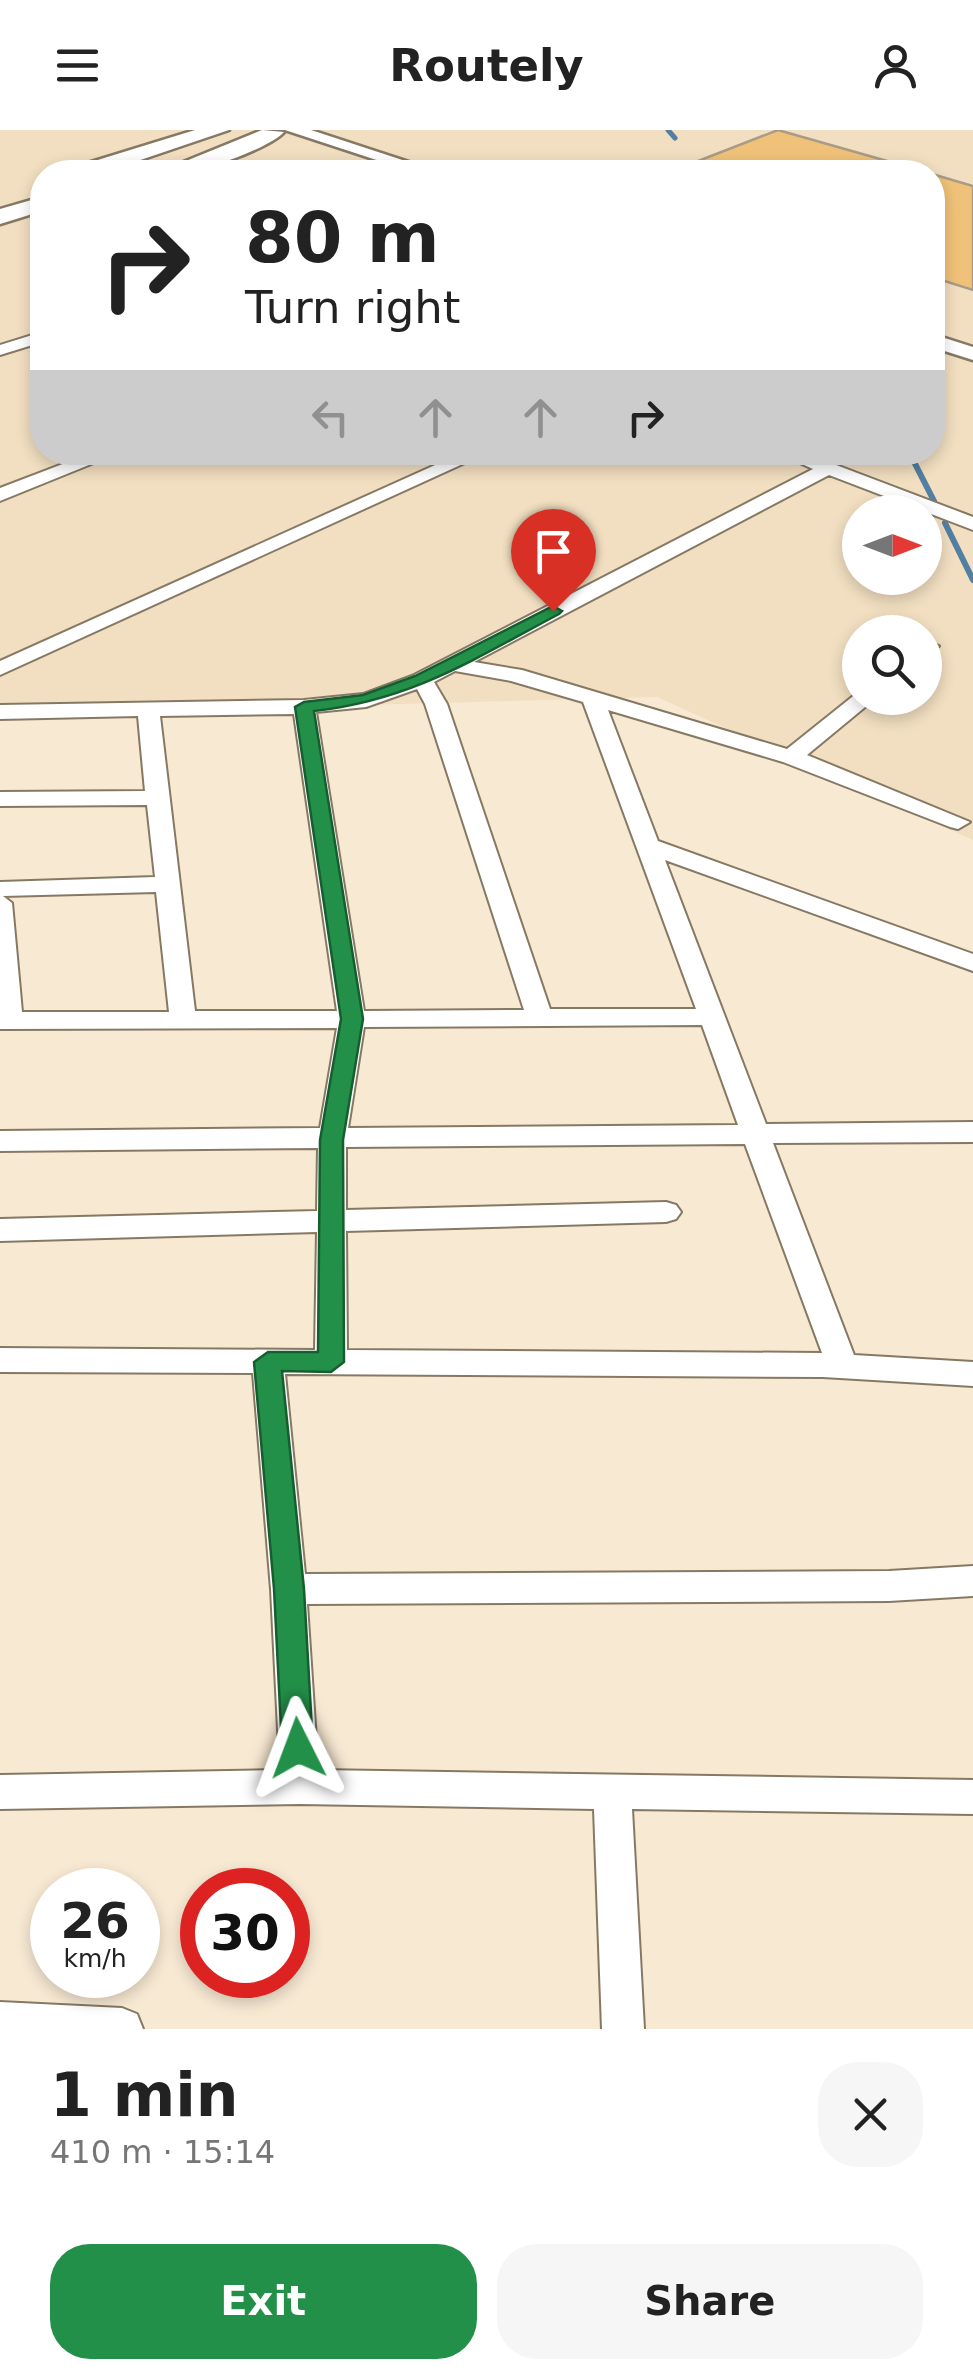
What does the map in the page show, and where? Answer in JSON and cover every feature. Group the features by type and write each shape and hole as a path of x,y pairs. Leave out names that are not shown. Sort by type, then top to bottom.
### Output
{"highway":[{"path":"122,160 218,130"},
{"path":"156,160 265,132"},
{"path":"178,160 265,132"},
{"path":"201,160 262,140 265,132"},
{"path":"0,198 30,189"},
{"path":"0,207 30,198"},
{"path":"0,221 30,209"},
{"path":"0,221 30,215"}],"street":[{"path":"265,132 380,160"},
{"path":"0,350 30,340"},
{"path":"945,344 973,354"},
{"path":"0,495 78,465"},
{"path":"0,670 451,465"},
{"path":"817,465 973,524"},
{"path":"0,712 304,707 366,700 422,680 827,469"},
{"path":"451,664 514,676 791,757 958,822"},
{"path":"422,680 436,704 540,1018"},
{"path":"0,1360 842,1365 593,699"},
{"path":"304,707 352,1019 332,1140 331,1362"},
{"path":"148,711 183,1020"},
{"path":"791,757 844,715"},
{"path":"0,799 158,798"},
{"path":"648,845 973,963"},
{"path":"0,889 168,884"},
{"path":"0,903 5,1021 712,1017"},
{"path":"0,1141 973,1132"},
{"path":"0,1230 204,1221 331,1222 666,1212"},
{"path":"268,1362 289,1589 300,1788"},
{"path":"816,1365 973,1374"},
{"path":"289,1589 870,1586 973,1581"},
{"path":"0,1792 300,1788 973,1797"},
{"path":"612,1790 624,2029"},
{"path":"0,2023 122,2029"}],"shaded area":[{"path":"0,130 973,130 973,840 657,697 0,715"}],"building":[{"path":"778,130 883,160 701,160"},
{"path":"945,178 973,186 973,290 945,281"}],"waterway":[{"path":"668,130 675,138"},
{"path":"916,465 931,495"},
{"path":"945,523 973,580"}],"route":[{"path":"298,1748 289,1589 268,1362 331,1362 332,1140 352,1019 304,707 366,700 422,680 553,611"}]}
